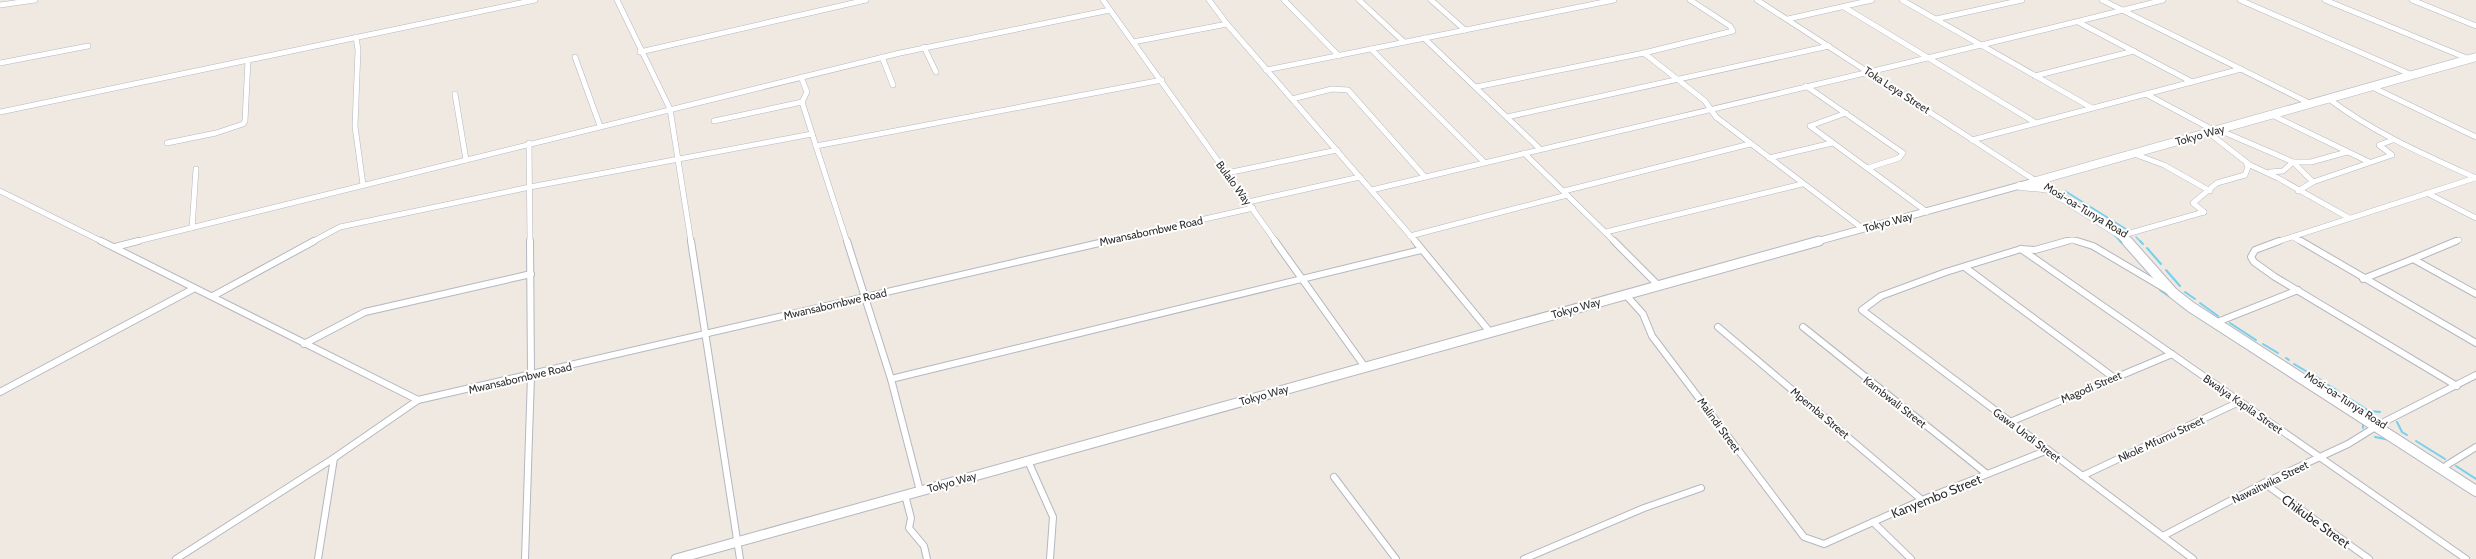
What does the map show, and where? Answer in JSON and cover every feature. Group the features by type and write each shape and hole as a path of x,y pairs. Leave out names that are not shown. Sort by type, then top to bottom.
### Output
{"main road":[{"name":"Tokyo Way","path":"2036,181 2472,58"},
{"path":"2051,176 2051,184 2061,193"},
{"name":"Mosi-oa-Tunya Road","path":"2036,181 2121,236 2178,294 2214,323 2476,484"},
{"name":"Mosi-oa-Tunya Road","path":"2036,181 2061,193 2127,234 2178,294 2380,425 2476,491"},
{"path":"2020,186 2032,186 2050,191"}],"street":[{"path":"0,5 8,2 35,0"},
{"path":"0,112 535,0"},
{"path":"617,0 640,52 670,109 740,559"},
{"path":"640,52 866,0"},
{"name":"Bulalo Way","path":"1103,0 1162,80 1365,367"},
{"path":"1209,0 1227,24 1372,190 1490,332"},
{"path":"1284,0 1339,56"},
{"path":"1359,0 1404,42"},
{"path":"1431,0 1465,30"},
{"path":"1266,70 1614,0"},
{"path":"1476,87 1644,53 1733,31 1730,26 1690,0"},
{"name":"Toka Leya Street","path":"1757,0 2036,181"},
{"path":"1788,19 1872,0"},
{"path":"1902,0 2092,108"},
{"path":"1936,19 2022,0"},
{"path":"2102,0 2311,104"},
{"path":"1372,190 1710,108 1869,72 1927,57 1982,46 2163,0"},
{"path":"2240,0 2412,75"},
{"path":"2325,0 2472,58"},
{"path":"2412,0 2476,26"},
{"path":"1844,7 2036,123"},
{"path":"115,247 529,143 882,57 924,47 1110,10"},
{"path":"2078,22 2192,82"},
{"path":"1133,42 1227,24"},
{"path":"356,37 359,46 355,88 355,124 358,164 363,185"},
{"path":"1424,38 1540,149"},
{"path":"0,63 88,46"},
{"path":"1507,117 1829,46"},
{"path":"924,47 936,72"},
{"path":"1371,49 1484,162"},
{"path":"2035,76 2134,51"},
{"path":"1644,53 1705,101 1716,117 1802,184 1862,228"},
{"path":"575,57 600,126"},
{"path":"882,57 893,85"},
{"path":"167,144 216,133 242,124 245,121 248,60"},
{"path":"1972,140 2241,69"},
{"path":"801,77 807,92 802,102 891,379 920,491"},
{"path":"816,146 1162,80"},
{"path":"1806,86 1903,153 1899,158 1868,168"},
{"path":"2372,87 2476,137"},
{"path":"1292,99 1332,89 1348,90 1426,177"},
{"path":"455,94 466,160"},
{"path":"2146,94 2214,131 2293,162 2311,162 2347,152"},
{"path":"2329,99 2351,116 2393,140 2476,178"},
{"path":"714,121 802,102"},
{"path":"1846,114 1810,126 1927,212"},
{"path":"2272,115 2369,162"},
{"path":"2468,133 2476,130"},
{"path":"2214,131 2246,162 2348,218"},
{"path":"213,296 340,227 530,187 812,134"},
{"path":"2298,191 2313,182 2394,154 2379,145 2383,142 2393,140"},
{"path":"1769,158 1832,142"},
{"path":"525,559 531,376 529,143"},
{"path":"1410,236 1750,144"},
{"path":"1227,173 1337,150"},
{"path":"1524,153 1606,232 1658,285"},
{"path":"2134,154 2164,165 2210,191"},
{"path":"2127,234 2204,212 2193,202 2210,191 2217,183 2245,175 2248,167 2246,162"},
{"path":"2259,169 2277,173 2284,170 2293,162"},
{"path":"2293,162 2313,182"},
{"path":"192,228 196,169"},
{"path":"1248,202 1360,177"},
{"path":"2457,386 2261,268 2251,258 2255,250 2348,218 2476,178"},
{"name":"Tokyo Way","path":"676,559 1862,228 1927,212 2036,181"},
{"path":"1606,232 1802,184"},
{"path":"0,191 115,247 193,289 213,296 304,344 418,400 334,458 176,559"},
{"path":"2427,193 2476,218"},
{"name":"Mwansabombwe Road","path":"418,400 531,376 705,334 1253,208"},
{"path":"2293,237 2363,279 2476,343"},
{"path":"1966,268 2021,249 2035,250 2072,240 2087,242 2178,294"},
{"path":"2363,279 2459,240"},
{"name":"Bwalya Kapila Street","path":"2021,249 2466,559"},
{"path":"891,379 1278,283 1304,280 1421,250"},
{"path":"2413,259 2476,294"},
{"path":"1966,268 2113,377"},
{"name":"Gawa Undi Street","path":"1966,268 1946,272 1881,296 1862,310 2193,559"},
{"path":"304,344 365,312 531,274"},
{"path":"0,392 193,289"},
{"path":"2220,320 2298,290"},
{"name":"Malindi Street","path":"1625,294 1643,314 1652,336 1715,417 1757,477 1804,537 1824,544"},
{"name":"Mpemba Street","path":"1718,327 1922,500"},
{"name":"Kambwali Street","path":"1804,327 1987,474"},
{"name":"Magodi Street","path":"2010,422 2113,377 2172,354"},
{"name":"Nawaitwika Street","path":"2163,536 2264,484 2321,457 2476,375"},
{"name":"Nkole Mfumu Street","path":"2082,476 2239,402"},
{"path":"2447,465 2476,447"},
{"name":"Kanyembo Street","path":"1824,544 1922,500 2048,450"},
{"path":"318,559 334,458"},
{"path":"1028,461 1053,517 1050,559"},
{"path":"1334,477 1396,559"},
{"name":"Chikube Street","path":"2264,484 2369,559"},
{"path":"1524,559 1629,514 1701,488"},
{"path":"905,495 911,518 909,528 924,546 927,559"},
{"path":"1873,522 1911,559"}],"waterway":[{"path":"2065,191 2129,231"},
{"path":"2113,234 2124,245"},
{"path":"2136,237 2143,244"},
{"path":"2147,248 2161,264"},
{"path":"2166,270 2180,286"},
{"path":"2160,290 2170,297"},
{"path":"2185,292 2195,299"},
{"path":"2200,303 2218,316"},
{"path":"2230,323 2256,340"},
{"path":"2263,344 2278,353"},
{"path":"2294,364 2321,380"},
{"path":"2328,385 2338,391"},
{"path":"2347,397 2369,411 2380,412"},
{"path":"2363,422 2363,428"},
{"path":"2397,422 2402,432 2407,435"},
{"path":"2375,437 2390,440"},
{"path":"2416,441 2445,459"},
{"path":"2456,466 2476,479"}]}
